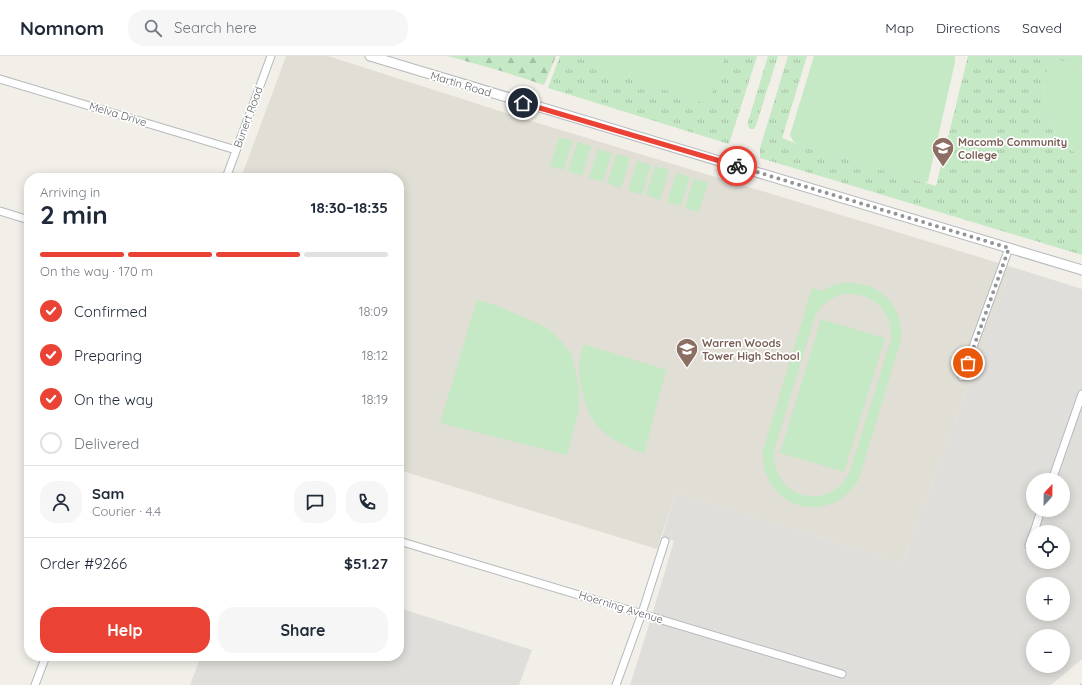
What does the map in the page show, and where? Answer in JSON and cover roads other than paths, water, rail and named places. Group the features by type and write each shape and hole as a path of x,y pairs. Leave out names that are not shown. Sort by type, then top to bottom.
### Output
{"street":[{"name":"Bunert Road","path":"228,173 271,56"},
{"name":"Martin Road","path":"370,56 1082,270"},
{"name":"Melva Drive","path":"0,79 236,150"},
{"path":"0,211 24,218"},
{"path":"962,377 1009,248"},
{"path":"1054,473 1082,394"},
{"path":"616,685 642,613 665,541"},
{"name":"Hoerning Avenue","path":"404,542 842,674"},
{"path":"36,685 44,661"}],"place":[{"name":"Macomb Community College","path":"943,168"},
{"name":"Warren Woods Tower High School","path":"687,368"}]}
